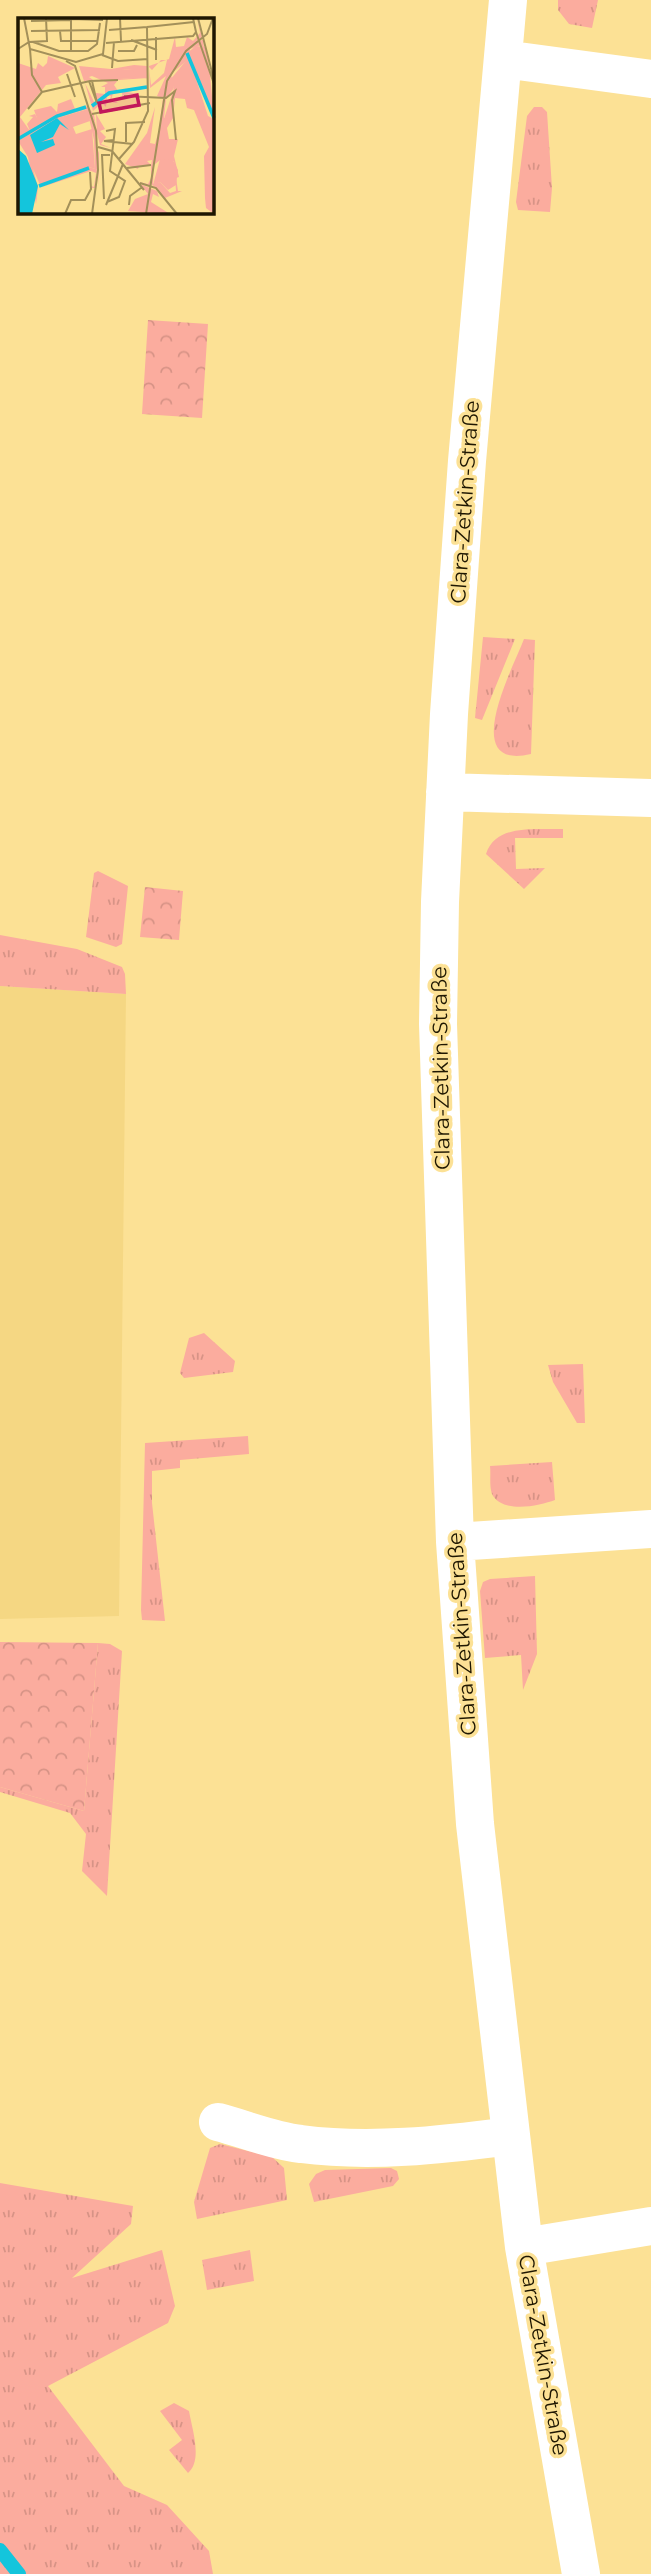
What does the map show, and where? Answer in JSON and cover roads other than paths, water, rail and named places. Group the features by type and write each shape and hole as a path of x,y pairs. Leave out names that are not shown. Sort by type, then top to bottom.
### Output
{"street":[{"name":"Clara-Zetkin-Straße","path":"508,0 467,461 445,792 438,1024 455,1542 475,1825 524,2247 580,2574"},
{"path":"503,59 651,79"},
{"path":"445,792 651,798"},
{"path":"455,1542 651,1529"},
{"path":"218,2122 299,2144 320,2146 385,2148 510,2136"},
{"path":"524,2247 651,2226"}],"waterway":[{"path":"0,2550 19,2574"}]}
